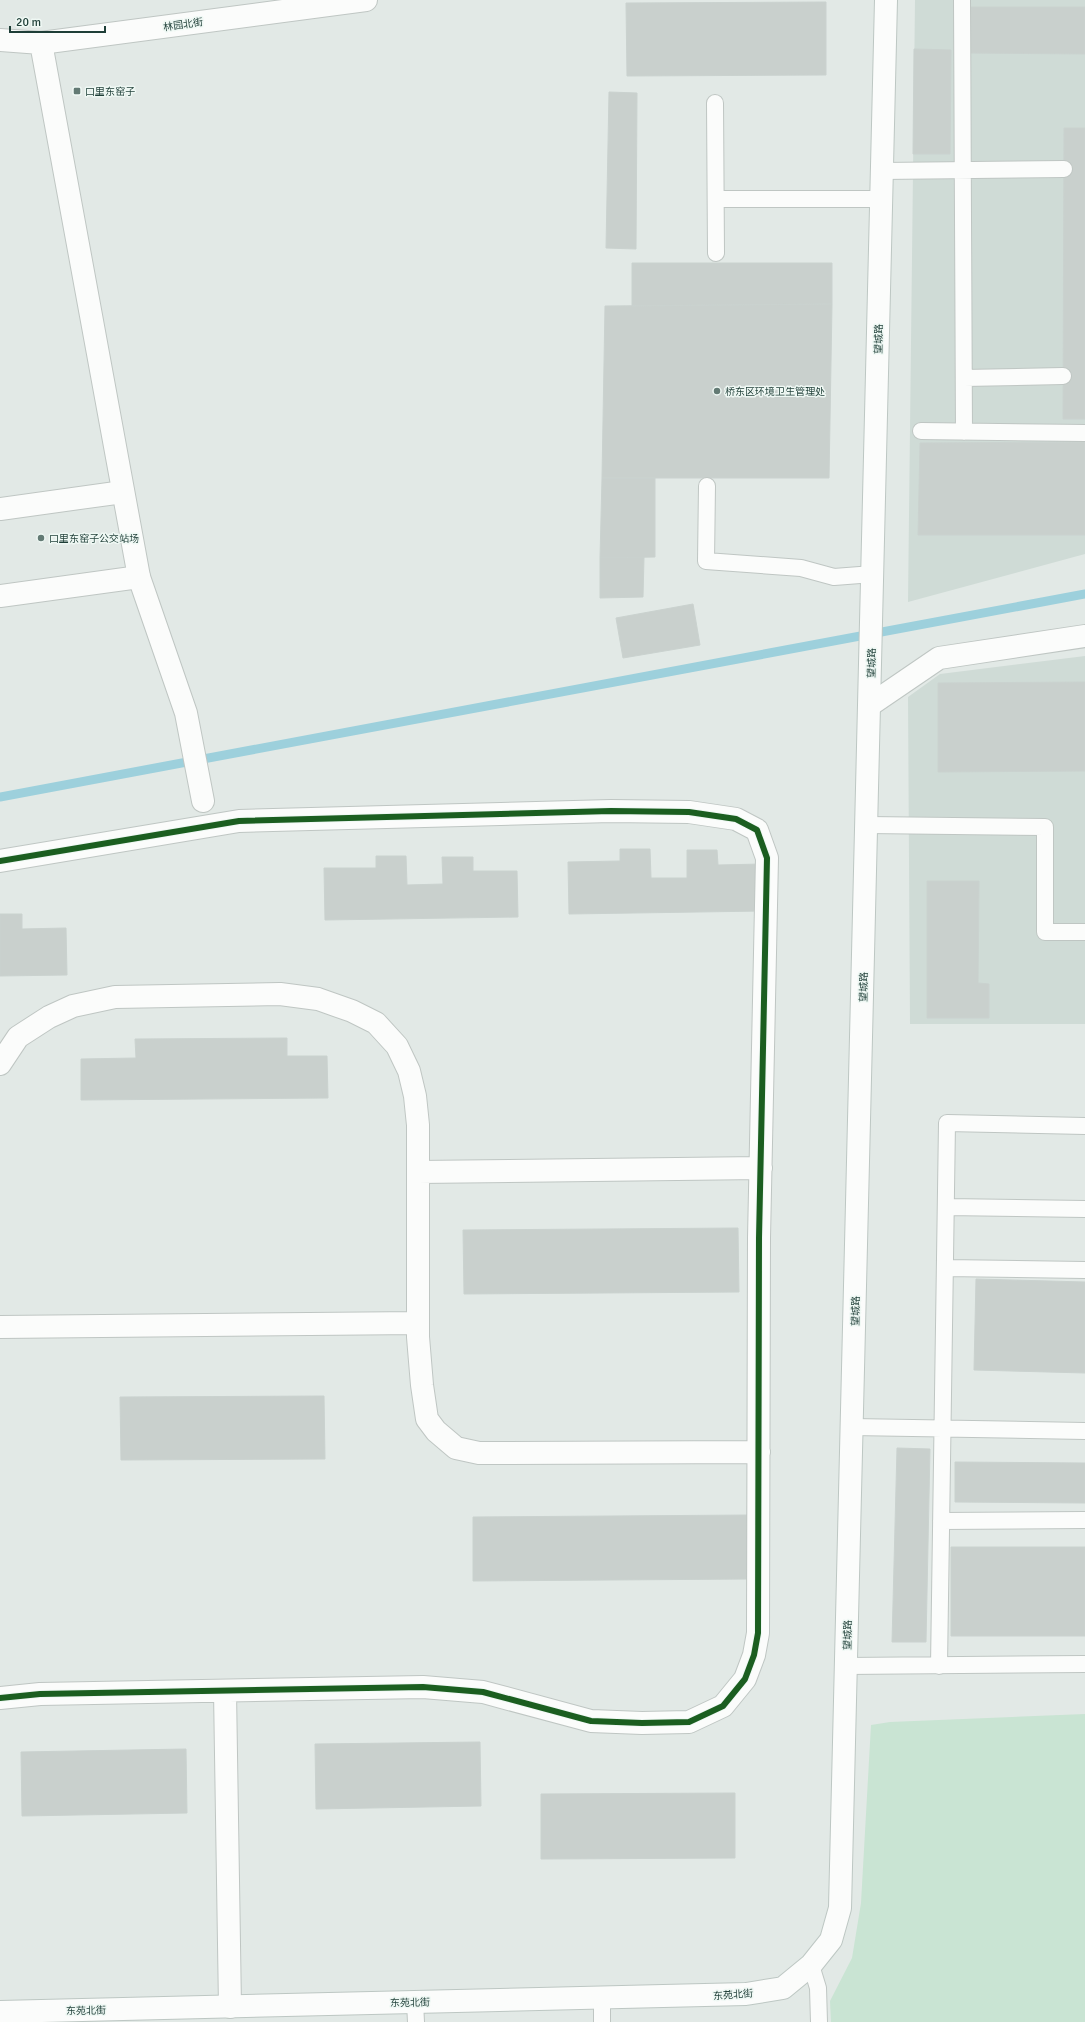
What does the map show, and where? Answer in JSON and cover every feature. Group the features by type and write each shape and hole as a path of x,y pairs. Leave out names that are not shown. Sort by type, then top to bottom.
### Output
{"street":[{"name":"林园北街","path":"0,40 41,43 366,0"},
{"name":"望城路","path":"811,1965 831,1940 840,1908 886,0"},
{"path":"41,43 139,577 186,714 209,826"},
{"path":"0,509 123,492"},
{"path":"0,596 139,577"},
{"path":"870,705 939,658 1085,636"},
{"path":"0,861 247,821 627,811 689,812 736,819 757,830 767,858 761,1168 758,1633 754,1655 745,1679 724,1706 689,1722 642,1723 591,1721 482,1692 423,1687 40,1694 0,1698"},
{"path":"0,1064 18,1037 49,1017 80,1005 115,998 280,994 318,999 352,1011 376,1023 397,1046 409,1071 415,1096 418,1125 418,1323 422,1385 427,1419 436,1431 456,1448 479,1452 759,1452"},
{"path":"418,1172 761,1168"},
{"path":"0,1327 418,1323"},
{"path":"225,1691 230,2007"},
{"name":"东苑北街","path":"0,2012 230,2007 415,2012 602,1998 746,1994 783,1988 811,1965"}],"lane":[{"path":"962,0 964,432"},
{"path":"715,103 716,253"},
{"path":"882,171 1064,169"},
{"path":"716,199 882,199"},
{"path":"964,378 1063,376"},
{"path":"921,431 1085,433"},
{"path":"707,486 706,561 802,568 834,577 873,577"},
{"path":"867,825 1045,827 1045,932 1085,932"},
{"path":"939,1666 947,1123 1085,1126"},
{"path":"946,1207 1085,1209"},
{"path":"945,1268 1085,1270"},
{"path":"852,1427 943,1430 1085,1431"},
{"path":"941,1521 1085,1520"},
{"path":"846,1666 1085,1664"},
{"path":"811,1965 818,1988 819,2022"},
{"path":"602,1998 602,2022"}],"shaded area":[{"path":"915,0 1085,0 1085,554 908,602"},
{"path":"1085,656 1085,1024 910,1024 908,697 940,674"}],"green space":[{"path":"1085,1714 1085,2022 831,2022 830,2001 852,1958 861,1903 871,1725 890,1722"}],"building":[{"path":"826,2 826,75 627,76 626,3"},
{"path":"967,7 1085,7 1085,54 966,53"},
{"path":"914,49 951,50 950,154 913,154"},
{"path":"609,92 637,93 636,249 606,248"},
{"path":"1064,128 1085,128 1085,419 1063,419"},
{"path":"632,263 832,263 832,304 632,306"},
{"path":"832,304 829,478 602,478 605,306"},
{"path":"1085,442 1085,535 918,535 920,443"},
{"path":"602,478 655,478 655,557 600,558"},
{"path":"644,557 643,597 600,598 600,558"},
{"path":"693,604 700,645 623,658 616,618"},
{"path":"1085,682 1085,771 938,772 938,683"},
{"path":"620,849 650,849 651,878 687,878 687,850 717,850 718,865 762,864 762,911 569,914 568,862 620,861"},
{"path":"376,856 406,856 407,885 443,884 442,857 473,857 473,871 517,871 518,917 325,920 324,868 376,868"},
{"path":"927,881 979,881 978,983 989,984 989,1018 927,1018"},
{"path":"0,914 22,914 22,929 66,928 67,975 0,976"},
{"path":"287,1038 287,1056 327,1056 328,1098 81,1100 81,1059 136,1058 135,1039"},
{"path":"738,1228 739,1292 464,1294 463,1230"},
{"path":"976,1279 1085,1282 1085,1373 974,1370"},
{"path":"324,1396 325,1459 121,1460 120,1397"},
{"path":"897,1448 930,1449 926,1642 892,1642"},
{"path":"955,1462 1085,1463 1085,1503 955,1502"},
{"path":"749,1515 749,1579 473,1581 473,1517"},
{"path":"951,1547 1085,1547 1085,1636 951,1636"},
{"path":"480,1742 481,1806 316,1809 315,1744"},
{"path":"186,1749 187,1813 22,1816 21,1752"},
{"path":"735,1793 735,1858 541,1859 541,1794"}],"waterway":[{"path":"0,797 1085,594"}],"cycle path":[{"path":"0,861 239,821 611,811 689,812 736,819 757,830 767,858 759,1238 758,1633 754,1655 745,1679 723,1706 689,1722 642,1723 591,1721 483,1692 423,1687 40,1694 0,1698"}],"place":[{"name":"口里东窑子","path":"77,91"},
{"name":"桥东区环境卫生管理处","path":"717,391"},
{"name":"口里东窑子公交站场","path":"41,538"}]}
